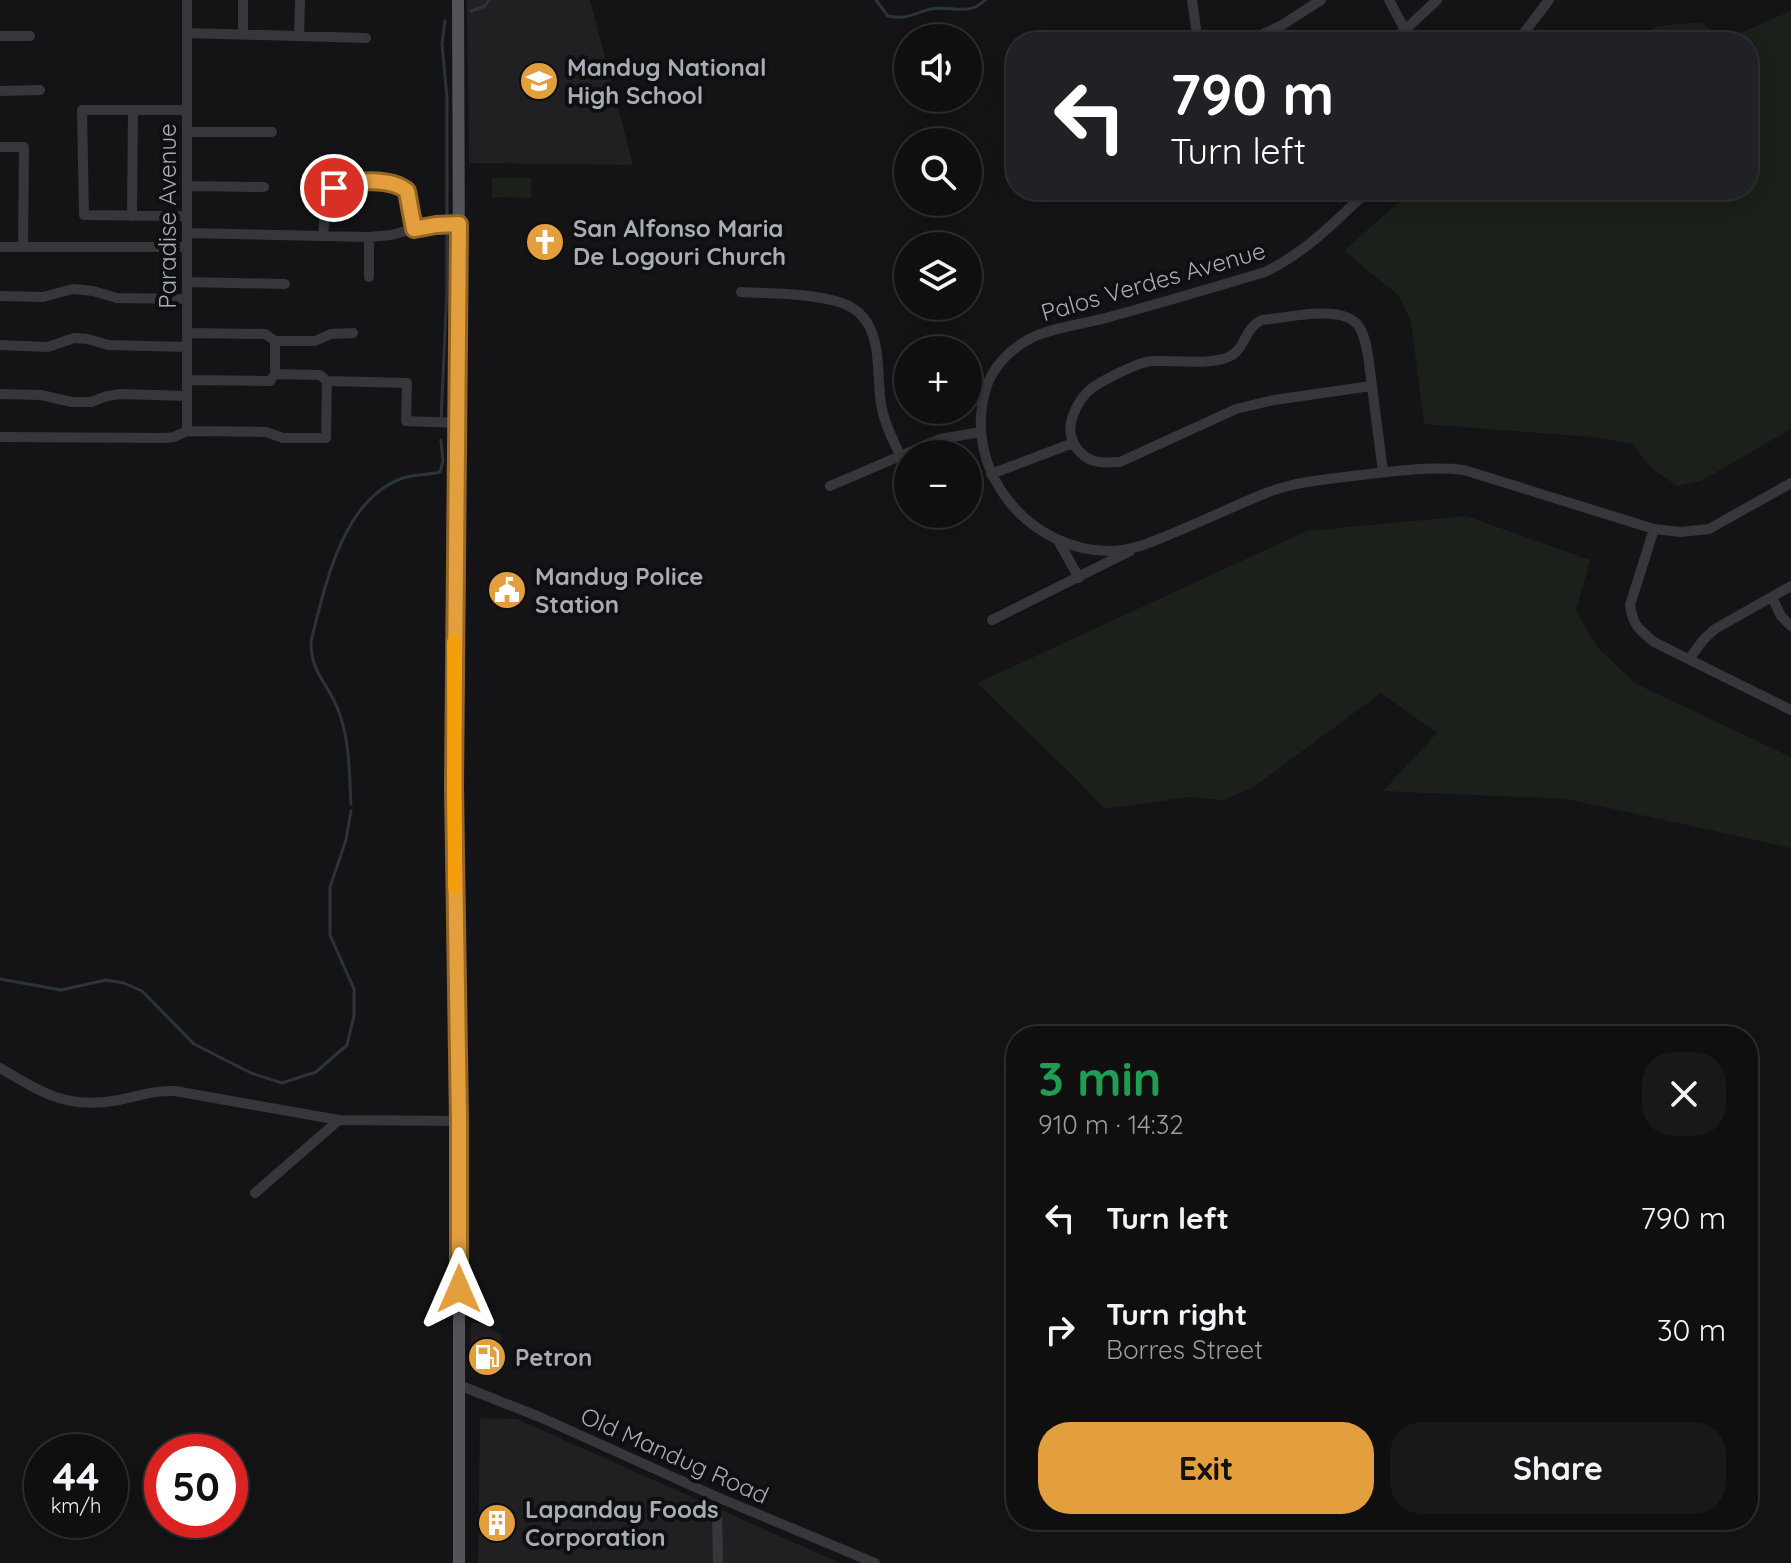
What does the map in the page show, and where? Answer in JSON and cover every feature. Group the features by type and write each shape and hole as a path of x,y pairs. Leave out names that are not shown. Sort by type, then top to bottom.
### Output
{"main road":[{"path":"458,0 454,814 459,1121 459,1563"}],"street":[{"name":"Paradise Avenue","path":"187,0 187,431"},
{"path":"243,0 243,34"},
{"path":"299,36 300,0"},
{"path":"1192,0 1197,32"},
{"path":"1268,32 1321,0"},
{"path":"1389,0 1405,30"},
{"path":"1402,32 1437,0"},
{"path":"1525,32 1549,0"},
{"path":"187,33 366,38"},
{"path":"0,36 30,36"},
{"path":"0,91 40,90"},
{"path":"187,110 82,110 84,215 187,216"},
{"path":"132,216 133,110"},
{"path":"187,132 272,132"},
{"path":"0,147 24,147 23,247"},
{"path":"323,236 330,193 341,184 354,182 394,184 407,191 414,229"},
{"path":"187,186 264,187"},
{"name":"Palos Verdes Avenue","path":"1358,200 1310,245 1288,261 1265,272 1051,331 1023,343 1002,360 987,386 980,416 991,474 1002,494 1021,514 1059,542 1112,551 1136,548 1280,488 1383,472 1444,468 1464,470 1654,529 1681,532 1709,529 1791,483"},
{"path":"187,233 369,237 459,224"},
{"path":"369,237 369,277"},
{"path":"0,247 187,247"},
{"path":"187,282 285,284"},
{"path":"0,296 43,297 73,289 117,298 187,299"},
{"path":"741,292 819,298 842,303 855,310 874,335 881,407 894,442"},
{"path":"1371,386 1274,400 1236,409 1120,462 1101,463 1080,453 1073,443 1070,426 1080,400 1092,389 1144,362 1231,357 1237,353 1254,323 1325,313 1340,314 1357,324 1365,338 1383,472"},
{"path":"187,333 265,334 275,341 275,374 270,381 187,380"},
{"path":"275,341 315,341 331,334 353,333"},
{"path":"0,345 48,347 74,338 108,345 187,347"},
{"path":"275,374 320,375 327,381 407,383 406,421 457,423"},
{"path":"0,437 164,438 187,431 266,432 283,438 326,438 327,381"},
{"path":"0,394 41,395 65,401 91,402 121,394 187,396"},
{"path":"938,440 981,432"},
{"path":"991,474 1073,443"},
{"path":"830,486 894,458"},
{"path":"1654,529 1630,605 1635,626 1654,642 1791,710"},
{"path":"1059,542 1079,578"},
{"path":"992,620 1136,548"},
{"path":"1689,659 1715,629 1791,586"},
{"path":"1772,597 1781,616 1791,626"},
{"path":"0,1068 49,1095 71,1103 93,1104 160,1090 339,1120 459,1121"},
{"path":"255,1193 339,1120"},
{"name":"Old Mandug Road","path":"459,1385 875,1563"},
{"path":"717,1514 718,1563"}],"shaded area":[{"name":"Mandug National High School","path":"467,0 590,0 633,165 469,163"},
{"path":"1791,11 1791,429 1701,481 1677,486 1650,467 1633,444 1592,437 1424,424 1411,322 1399,296 1344,251 1394,206 1405,200 1758,200 1758,32 1742,32"},
{"path":"1701,22 1714,32 1646,32 1659,26"},
{"path":"492,178 531,178 531,198 492,197"},
{"path":"1466,516 1590,560 1576,611 1598,648 1636,684 1791,757 1791,848 1568,799 1383,791 1437,733 1381,693 1252,788 1223,800 1190,797 1105,809 977,683 1307,531"},
{"path":"471,1323 479,1323 501,1334 501,1372 471,1372"},
{"path":"480,1418 517,1419 840,1563 478,1563"}],"waterway":[{"path":"471,11 485,6 489,0"},
{"path":"876,0 888,16 901,17 938,8 973,8 985,0"},
{"path":"445,21 442,44 447,98 447,221"},
{"path":"441,420 447,229"},
{"path":"351,804 344,729 336,705 313,661 311,641 330,571 351,525 365,505 382,489 403,478 440,472 443,461 441,440"},
{"path":"0,979 61,990 106,980 124,983 142,991 194,1044 251,1073 282,1083 316,1072 347,1045 354,1016 354,989 330,935 330,887 346,840 351,811"}],"slow traffic":[{"path":"454,642 455,887"}],"place":[{"name":"Mandug National High School","path":"539,81"},
{"name":"San Alfonso Maria De Logouri Church","path":"545,242"},
{"name":"Mandug Police Station","path":"507,590"},
{"name":"Petron","path":"487,1357"},
{"name":"Lapanday Foods Corporation","path":"497,1523"}],"route":[{"path":"334,188 354,182 399,185 407,191 410,199 414,229 459,224 454,814 459,1289"}]}
